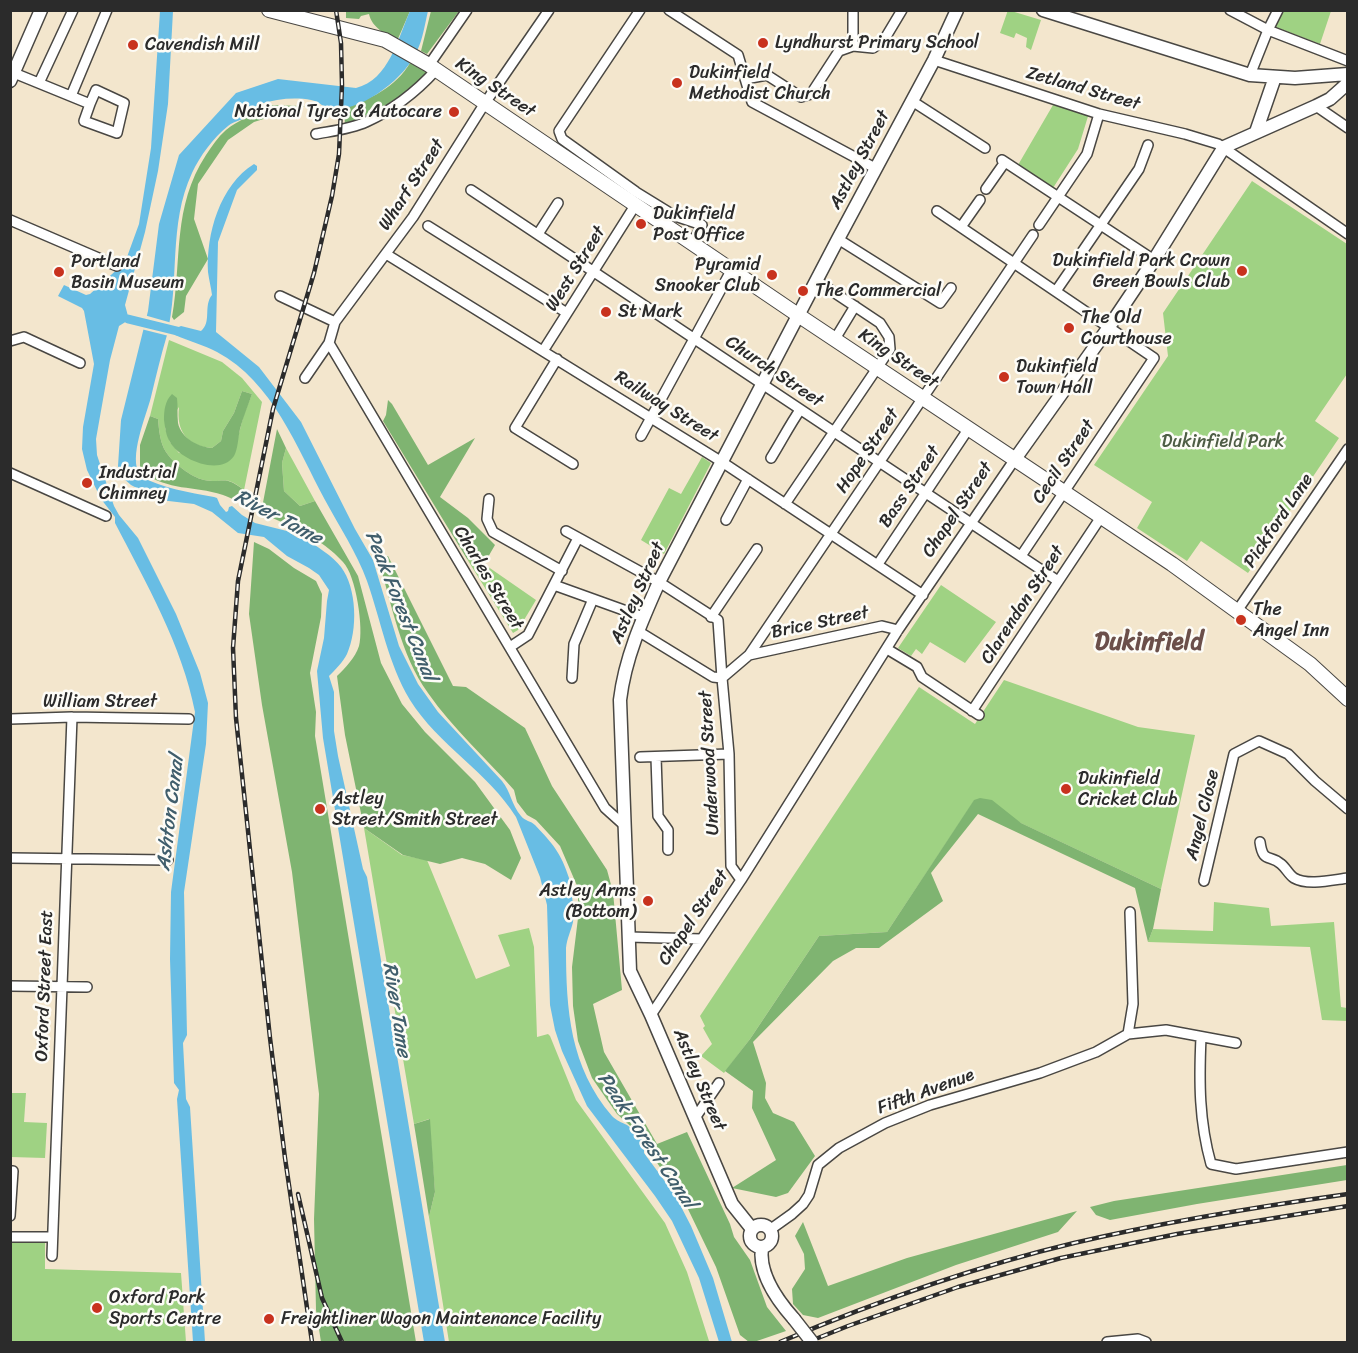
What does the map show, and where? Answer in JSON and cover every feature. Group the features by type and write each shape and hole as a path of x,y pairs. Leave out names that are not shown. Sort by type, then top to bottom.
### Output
{"main road":[{"path":"12,75 41,10"},
{"name":"King Street","path":"269,10 385,40 429,65 798,315 1172,564 1310,664 1347,699"},
{"name":"Astley Street","path":"752,1229 732,1204 630,971 620,700 623,676 643,617 659,582 875,168 934,60 957,10"},
{"path":"1043,10 1250,75 1295,78 1347,74"},
{"path":"1256,132 1275,77"},
{"path":"1224,147 1330,99 1347,83"},
{"name":"Chapel Street","path":"1015,459 1154,260 1224,147"},
{"path":"761,1224 771,1229 772,1239 768,1245 762,1247 755,1245 751,1240 752,1229 761,1224"},
{"path":"762,1247 761,1253 769,1283 783,1307 812,1342"}],"street":[{"path":"39,83 73,10"},
{"path":"70,96 107,10"},
{"path":"316,135 364,123 399,104 420,88 429,65 467,10"},
{"name":"Wharf Street","path":"305,378 329,343 335,322 412,217 485,103 549,10"},
{"path":"640,10 559,131 562,139 626,186 675,216 702,225 693,242"},
{"path":"669,10 738,55 752,102 875,168"},
{"path":"853,10 853,46"},
{"path":"745,79 767,75 801,97 812,94 839,51 853,46 873,48 884,40 902,10"},
{"path":"1230,10 1268,30 1347,61"},
{"path":"1250,75 1278,10"},
{"name":"Zetland Street","path":"934,60 1099,114 1185,134 1224,147 1257,173 1347,234"},
{"path":"12,75 39,83 90,104"},
{"path":"96,90 124,103 117,134 84,121 90,104 96,90"},
{"path":"912,101 985,148"},
{"path":"1316,106 1347,128"},
{"path":"1039,225 1087,154 1099,114"},
{"path":"1056,291 1138,169 1148,145"},
{"path":"986,189 1003,161 1154,260"},
{"name":"Church Street","path":"471,190 1058,581"},
{"path":"961,227 980,200"},
{"path":"538,234 558,203"},
{"name":"West Street","path":"543,351 636,204"},
{"path":"937,211 1109,327"},
{"path":"10,220 117,266"},
{"path":"428,226 567,313"},
{"name":"Hope Street","path":"722,678 749,655 1033,235"},
{"path":"838,239 937,306 951,288"},
{"name":"Railway Street","path":"386,254 652,417 832,533 923,595"},
{"path":"641,436 732,269"},
{"path":"785,504 890,349 889,337 880,323 817,281"},
{"path":"280,296 335,322"},
{"path":"835,339 855,306"},
{"name":"Cecil Street","path":"1021,556 1154,358 1109,327"},
{"path":"11,344 24,337 80,363"},
{"name":"Charles Street","path":"329,343 605,808 625,826"},
{"path":"557,359 515,428 573,464"},
{"path":"771,458 800,410"},
{"name":"Bass Street","path":"878,564 969,428"},
{"name":"Pickford Lane","path":"1237,611 1347,453"},
{"name":"Chapel Street","path":"651,1015 741,880 898,630 1015,459"},
{"path":"10,473 106,516"},
{"path":"726,520 748,479"},
{"path":"489,499 487,519 493,532 562,571"},
{"name":"Clarendon Street","path":"887,649 917,667 922,677 976,713 1058,581 1101,517"},
{"path":"566,531 659,582 711,616 757,549"},
{"path":"510,646 528,635 578,538"},
{"path":"554,585 643,617"},
{"path":"572,678 574,644 593,599"},
{"name":"Underwood Street","path":"711,616 718,620 729,754 731,866 741,880"},
{"name":"Brice Street","path":"749,655 882,626 898,630"},
{"path":"638,631 712,677 722,678"},
{"name":"William Street","path":"10,719 72,717 189,719"},
{"name":"Oxford Street East","path":"52,1256 72,717"},
{"name":"Angel Close","path":"1204,881 1234,754 1259,741 1288,754 1347,809"},
{"path":"640,758 729,754"},
{"path":"656,757 658,816 668,830 668,850"},
{"path":"1260,842 1264,855 1280,863 1293,878 1305,882 1347,878"},
{"path":"10,858 168,860"},
{"path":"1130,912 1133,1004 1128,1034 1166,1030 1236,1043"},
{"path":"629,937 701,939"},
{"path":"10,986 87,987"},
{"name":"Fifth Avenue","path":"771,1229 778,1226 809,1195 818,1166 839,1148 868,1132 930,1105 1040,1073 1096,1052 1128,1034"},
{"path":"1201,1037 1199,1087 1201,1116 1203,1135 1211,1164 1236,1169 1347,1152"},
{"path":"695,1118 719,1083"},
{"path":"10,1216 12,1171"},
{"path":"10,1237 52,1238"},
{"path":"1107,1342 1138,1339 1146,1342"}],"green space":[{"path":"1008,10 1041,20 1031,50 1026,47 1027,38 1016,33 1014,38 1000,33"},
{"path":"346,11 410,11 397,41 376,27 369,14 359,19 346,18"},
{"path":"431,11 459,11 427,54 421,51"},
{"path":"1281,11 1331,11 1320,44 1273,26"},
{"path":"410,63 428,73 389,103 345,125 344,108 363,101 390,86"},
{"path":"265,105 305,106 254,122 228,140 198,184 194,219 208,259 186,296 184,312 174,320 172,317 180,234 188,194 195,175 206,155 223,133"},
{"path":"1053,105 1089,113 1078,149 1053,188 1018,165"},
{"name":"Dukinfield Park","path":"1252,181 1347,244 1347,374 1315,421 1339,438 1248,573 1201,541 1187,561 1137,528 1152,502 1094,465 1168,356 1163,313"},
{"path":"169,340 222,362 242,378 262,402 244,490 232,482 204,480 183,469 166,452 161,441 158,419 150,416","holes":["242,391 252,394 233,456 179,453 170,442 165,428 179,407 179,423 185,436 196,444 212,448 221,441 223,431 234,413"]},
{"path":"242,391 252,394 241,425 234,456 228,462 219,465 200,463 182,454 170,442 164,420 165,406 172,394 177,398 178,423 183,433 196,444 212,448 221,441 223,431 234,413"},
{"path":"388,400 428,465 475,438 440,497 468,518 495,545 484,564 467,559 383,421"},
{"path":"150,416 158,419 162,445 173,461 188,473 204,480 228,481 237,485 244,490 241,503 212,492 162,482 140,471 140,445"},
{"path":"277,429 286,448 282,463 284,491 300,506 315,501 358,576 381,663 402,704 425,732 475,782 510,830 521,858 511,880 485,864 462,858 440,864 403,855 364,828 345,735 337,676 352,659 359,646 358,602 348,569 335,554 305,533 261,513"},
{"path":"286,448 315,501 300,506 284,491 282,463"},
{"path":"702,457 711,463 664,554 641,540 669,488 681,494"},
{"path":"254,542 269,549 316,581 322,594 321,617 310,673 316,712 315,736 416,1342 321,1342 316,1310 314,1219 319,1094 292,872 262,705 249,614"},
{"path":"388,556 453,686 466,687 525,728 552,786 607,870 613,892 622,990 593,1004 604,1052 657,1144 687,1132 734,1237 750,1260 767,1307 786,1331 754,1342 749,1342 740,1335 716,1267 686,1205 651,1154 647,1141 617,1114 592,1078 578,1041 573,1006 572,967 578,918 578,888 560,846 536,820 527,815 517,802 514,790 448,719 418,678 398,628 378,559"},
{"path":"467,559 484,564 536,600 518,630 513,633"},
{"path":"941,585 996,622 965,663 930,642 922,654 916,649 911,656 898,648"},
{"path":"1004,680 1138,727 1195,735 1161,889 974,801 887,932 819,936 750,1039 724,1073 701,1056 712,1044 703,1028 705,1026 700,1016 919,687 975,724"},
{"path":"980,798 992,800 1021,823 1161,889 1148,942 1135,888 978,814 931,873 943,901 879,948 856,948 833,961 753,1042 766,1083 765,1098 773,1113 794,1122 815,1156 788,1193 776,1197 732,1188 776,1160 752,1108 753,1091 725,1071 750,1039 819,936 887,932 974,800"},
{"path":"364,828 402,855 427,860 476,979 510,966 498,935 529,928 534,947 537,1037 548,1034 550,1036 576,1100 665,1223 687,1272 709,1341 449,1342 429,1217 435,1192 429,1119 414,1124"},
{"path":"1214,902 1269,908 1271,926 1334,922 1341,1007 1347,1008 1347,1021 1322,1020 1310,947 1148,942 1153,929 1213,931"},
{"path":"10,1093 26,1093 24,1122 47,1123 45,1158 11,1157"},
{"path":"430,1119 435,1192 429,1217 414,1124"},
{"path":"1347,1165 1347,1180 1110,1220 1096,1215 1090,1207 1114,1201"},
{"path":"1077,1211 1058,1232 956,1265 818,1318 803,1315 793,1304 792,1289 805,1269 804,1254 795,1236 803,1222 828,1286 907,1258"},
{"name":"Oxford Park Sports Centre","path":"11,1242 45,1243 45,1269 181,1273 186,1342 11,1342"}],"water":[{"path":"160,11 173,11 168,104 158,171 145,232 125,305 128,316 138,321 135,323 127,321 119,326 110,360 96,439 97,455 114,506 138,538 176,614 200,673 208,703 206,744 184,892 187,1035 183,1043 186,1099 190,1107 205,1342 193,1342 177,1099 179,1090 174,1083 170,959 171,892 195,712 181,663 162,615 115,523 115,517 101,499 87,470 82,449 83,427 94,364 84,311 58,296 64,285 86,295 90,294 122,265 139,224 151,148"},
{"path":"410,11 428,11 419,46 403,72 382,91 357,105 344,108 329,109 314,101 299,99 260,104 249,116 222,131 199,160 185,192 180,212 171,315 139,437 136,458 140,476 176,490 217,498 226,512 232,506 255,523 304,538 338,563 350,586 354,609 351,644 343,660 329,676 334,692 334,731 363,869 367,877 445,1342 424,1342 323,738 317,671 324,638 329,590 319,575 287,556 264,537 238,533 212,512 194,504 160,500 131,485 122,477 118,466 121,420 148,311 159,224 179,155 236,93 278,79 356,88 367,84 377,76 391,57"},
{"path":"254,164 257,170 237,190 218,242 216,332 259,367 301,422 373,560 399,646 418,684 438,712 502,781 521,816 541,832 556,849 563,862 569,878 573,906 573,922 566,948 567,994 573,1037 579,1058 598,1097 612,1116 644,1141 644,1153 675,1195 713,1278 732,1342 719,1342 699,1278 672,1221 587,1106 562,1051 550,1005 547,905 540,877 516,817 492,786 434,731 410,700 390,657 367,581 358,560 282,418 268,398 254,380 237,365 217,352 175,335 172,330 181,326 201,331 206,323 209,299 212,295 208,257 213,227 224,197 232,184"}],"pier":[{"path":"144,315 172,323 169,336 141,329"}],"waterway":[{"name":"Peak Forest Canal","path":"128,319 181,332"}],"railway":[{"path":"312,1342 270,1038 236,718 233,648 238,581 273,409 314,273 339,154 342,85 341,43 336,10"},
{"path":"298,1194 322,1298 342,1342"},
{"path":"780,1342 925,1286 1074,1243 1176,1222 1348,1194"},
{"path":"808,1342 958,1287 1061,1258 1177,1234 1348,1206"}],"place":[{"name":"Lyndhurst Primary School","path":"763,43"},
{"name":"Cavendish Mill","path":"133,45"},
{"name":"Dukinfield Methodist Church","path":"677,83"},
{"name":"National Tyres & Autocare","path":"454,112"},
{"name":"Dukinfield Post Office","path":"641,224"},
{"name":"Dukinfield Park Crown Green Bowls Club","path":"1242,271"},
{"name":"Portland Basin Museum","path":"59,272"},
{"name":"Pyramid Snooker Club","path":"772,275"},
{"name":"The Commercial","path":"803,291"},
{"name":"St Mark","path":"606,312"},
{"name":"The Old Courthouse","path":"1069,328"},
{"name":"Dukinfield Town Hall","path":"1004,377"},
{"name":"Industrial Chimney","path":"87,483"},
{"name":"The Angel Inn","path":"1241,620"},
{"name":"Dukinfield Cricket Club","path":"1066,789"},
{"name":"Astley Street/Smith Street","path":"320,809"},
{"name":"Astley Arms (Bottom)","path":"648,901"},
{"name":"Oxford Park Sports Centre","path":"97,1308"},
{"name":"Freightliner Wagon Maintenance Facility","path":"269,1319"}],"district":[{"name":"Dukinfield","path":"1149,643"}],"water label":[{"name":"River Tame","path":"278,518"},
{"name":"Ashton Canal","path":"171,813"},
{"name":"River Tame","path":"396,1010"}]}
